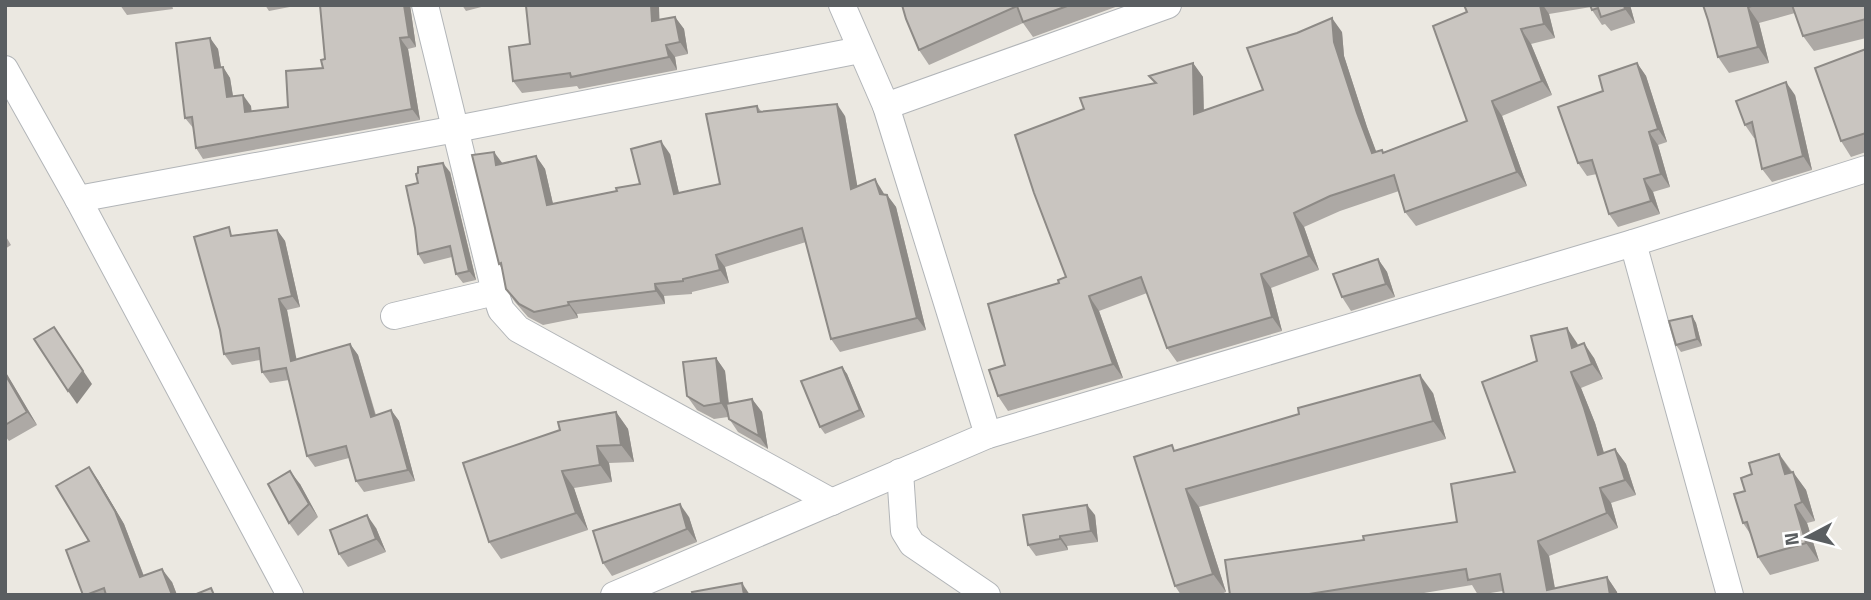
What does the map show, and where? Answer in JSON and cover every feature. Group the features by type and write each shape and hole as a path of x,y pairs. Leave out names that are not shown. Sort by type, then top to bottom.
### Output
{"street":[{"path":"425,5 501,310 518,328 832,502"},
{"path":"842,5 886,106 988,435"},
{"path":"886,106 1168,5"},
{"path":"78,199 860,50"},
{"path":"5,69 78,199 290,595"},
{"path":"614,595 988,435 1633,243 1866,169"},
{"path":"1633,243 1730,595"},
{"path":"394,316 495,292"},
{"path":"900,472 904,531 912,544 987,595"}],"building":[{"path":"320,5 404,5 409,37 400,38 412,109 196,148 192,117 185,118 176,43 210,38 215,68 223,67 227,97 243,95 245,112 288,107 286,71 323,68 321,60 325,59"},
{"path":"651,5 652,21 675,17 680,42 666,45 669,57 571,77 570,73 513,81 509,47 530,44 526,6"},
{"path":"902,5 1070,5 1023,22 1017,6 919,50"},
{"path":"1464,5 1540,5 1544,24 1521,29 1542,81 1492,101 1517,172 1405,212 1394,175 1330,196 1294,213 1309,256 1261,274 1272,317 1167,348 1141,277 1089,296 1113,364 998,396 989,370 1005,365 988,304 1059,283 1058,280 1066,277 1015,135 1084,109 1080,98 1156,83 1149,76 1193,63 1194,114 1263,90 1247,48 1297,33 1332,18 1334,42 1372,153 1382,150 1383,153 1467,121 1433,26 1467,12"},
{"path":"1590,5 1624,5 1625,9 1601,17 1598,8 1592,10"},
{"path":"1703,5 1755,5 1748,7 1758,47 1718,57"},
{"path":"1792,5 1866,5 1866,19 1803,36"},
{"path":"1866,49 1866,133 1841,141 1815,68"},
{"path":"1637,63 1658,129 1649,132 1661,174 1644,179 1651,201 1609,214 1592,160 1578,163 1558,107 1603,91 1599,76"},
{"path":"1786,82 1803,156 1762,169 1752,122 1745,125 1736,101"},
{"path":"837,104 851,189 875,179 880,194 887,195 917,318 831,339 802,228 716,255 720,270 683,281 655,284 656,291 568,302 569,305 534,312 519,304 506,289 472,155 494,152 496,165 536,156 547,205 640,184 631,149 661,141 674,194 720,184 706,114 757,106 758,112"},
{"path":"443,163 469,271 456,274 450,246 418,254 406,186 418,183 418,167"},
{"path":"229,227 231,236 277,230 292,296 279,299 291,361 350,344 371,417 391,410 408,470 356,481 346,446 307,456 286,368 262,372 259,348 224,354 194,237"},
{"path":"1378,259 1386,284 1342,297 1333,274"},
{"path":"1692,316 1697,339 1676,345 1669,321"},
{"path":"54,327 83,371 68,391 34,339"},
{"path":"1567,328 1572,348 1584,343 1592,364 1571,372 1598,455 1615,449 1625,480 1600,488 1607,513 1538,541 1547,590 1607,577 1610,595 1504,595 1500,574 1468,580 1466,569 1303,595 1230,595 1225,560 1364,540 1363,536 1457,522 1451,484 1515,472 1482,382 1537,361 1531,336"},
{"path":"716,358 721,403 704,406 687,396 683,362"},
{"path":"842,367 860,410 820,427 801,381"},
{"path":"5,374 27,412 5,425"},
{"path":"1420,375 1433,421 1186,489 1213,574 1175,586 1134,457 1172,445 1174,451 1299,414 1298,408"},
{"path":"752,399 759,436 729,419 726,404"},
{"path":"616,412 621,445 597,446 600,465 562,471 576,513 489,542 463,463 560,430 558,422"},
{"path":"1779,454 1785,474 1793,472 1802,502 1795,505 1806,543 1758,557 1747,522 1743,523 1734,494 1745,491 1741,478 1752,474 1749,463"},
{"path":"89,467 115,511 140,577 162,569 172,595 106,595 104,588 83,595 66,550 89,541 56,486"},
{"path":"290,471 309,504 289,523 268,484"},
{"path":"680,504 687,529 603,563 593,531"},
{"path":"1087,505 1091,531 1028,545 1023,515"},
{"path":"367,515 376,539 339,554 330,530"},
{"path":"742,583 744,595 693,595 692,592"},
{"path":"211,588 214,595 194,595"}]}
